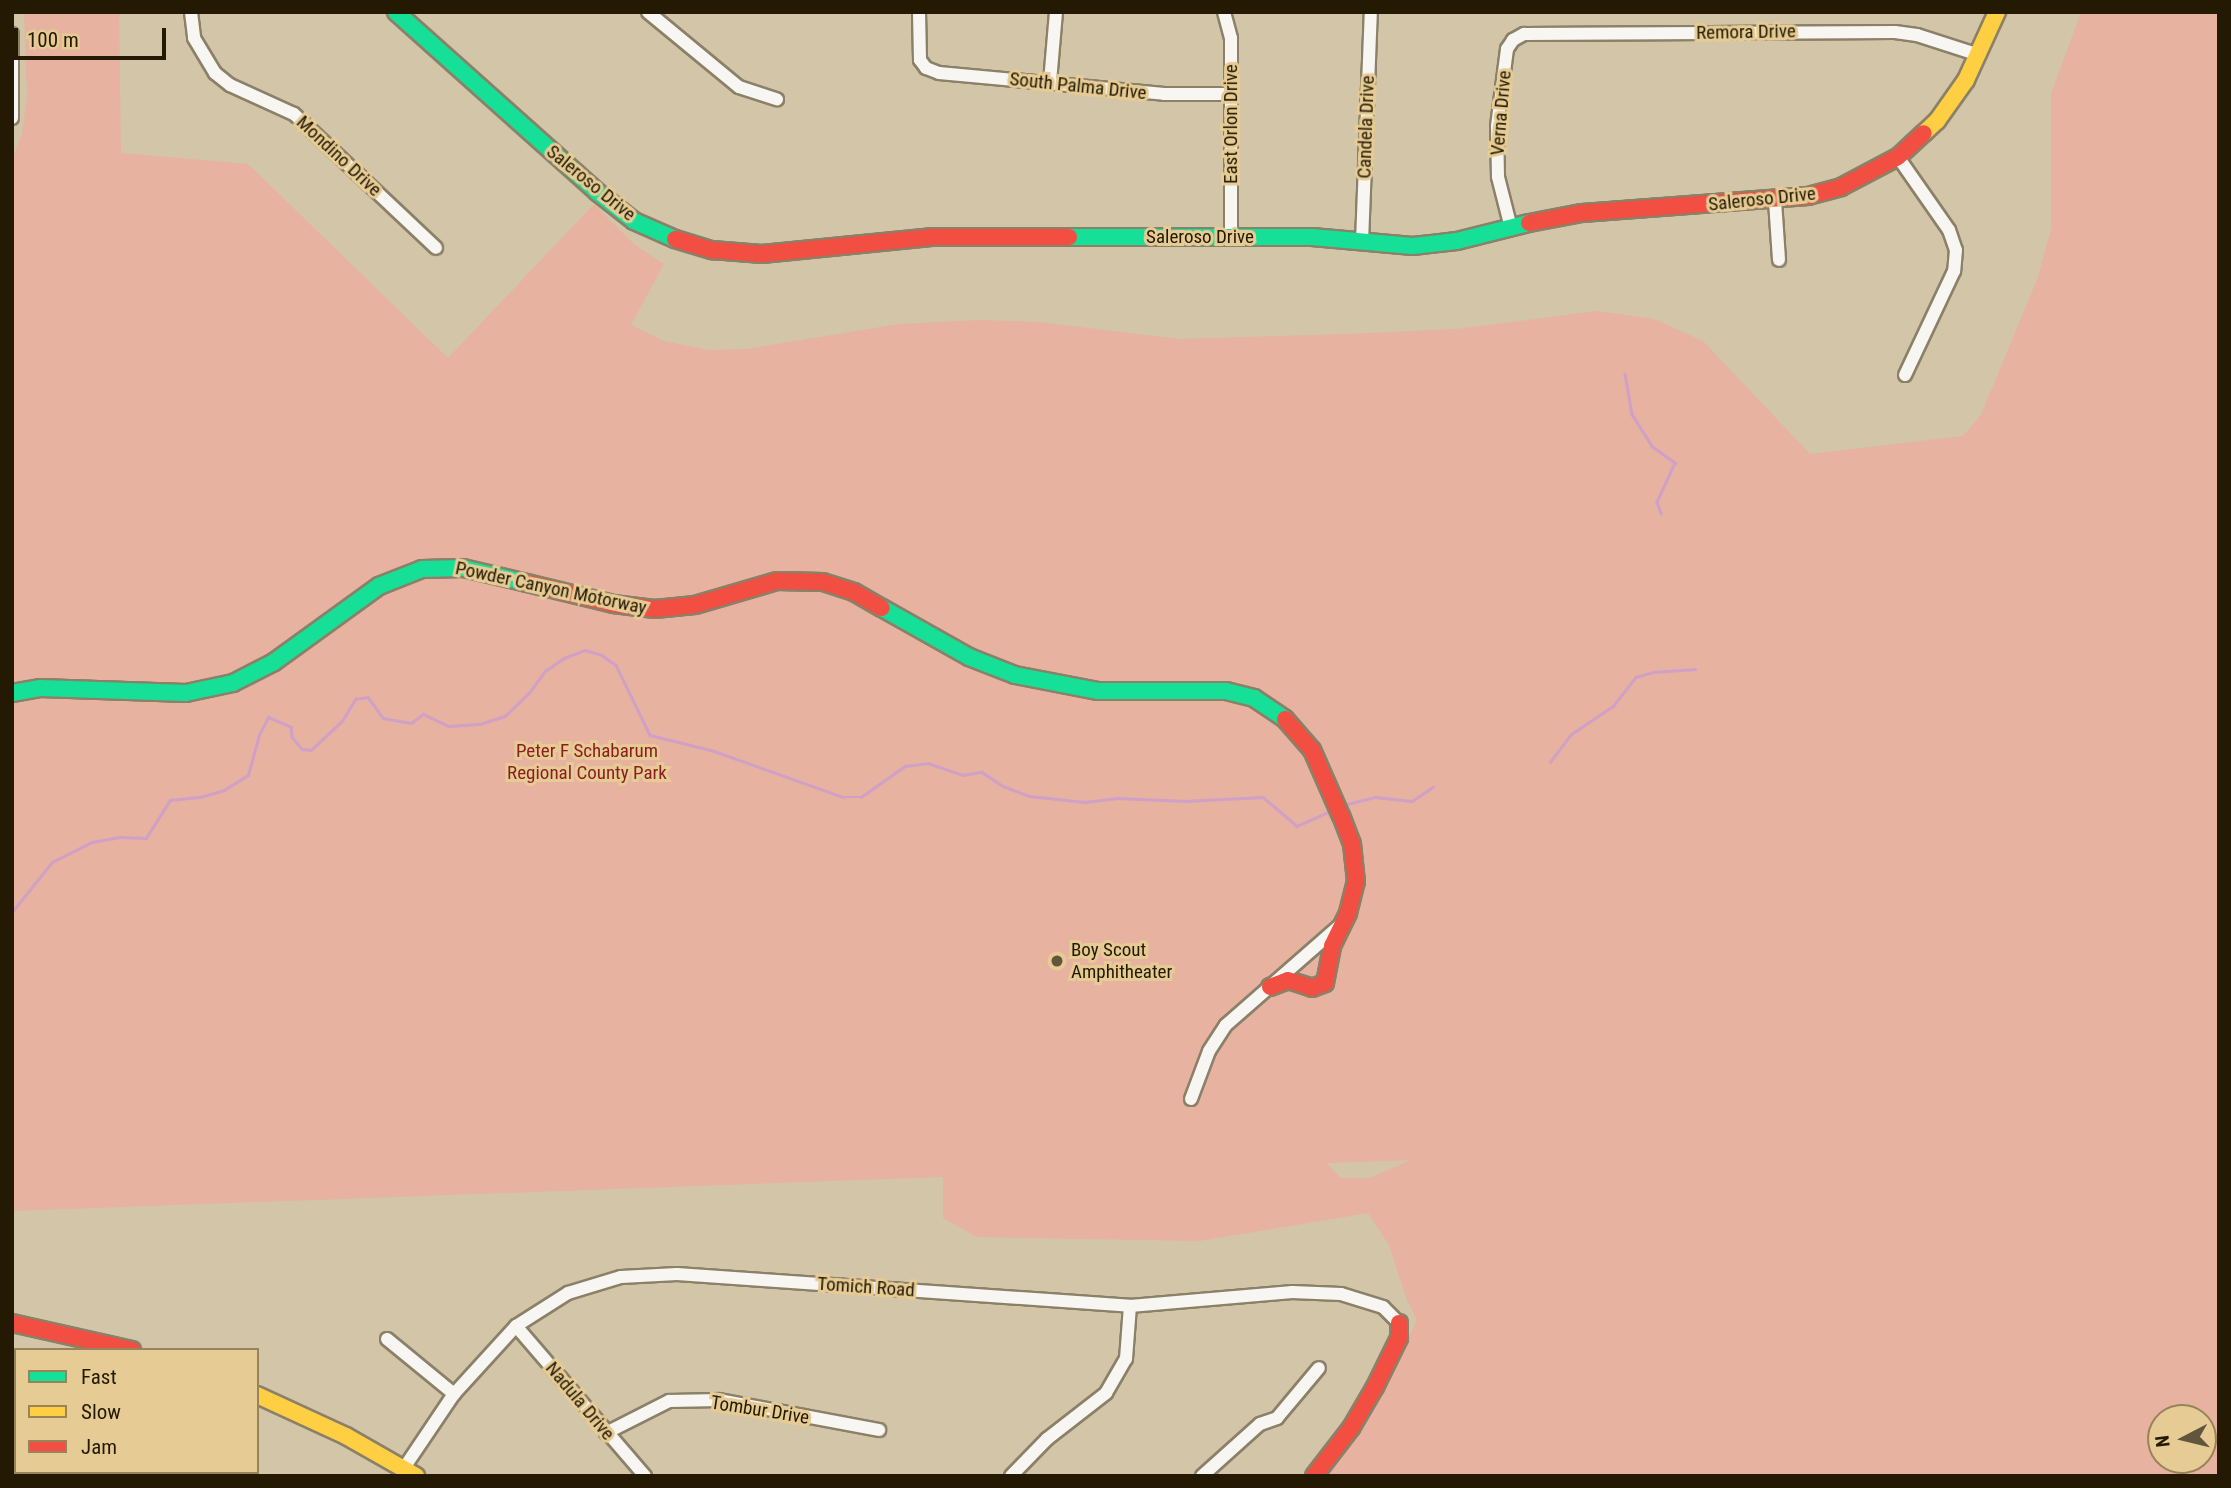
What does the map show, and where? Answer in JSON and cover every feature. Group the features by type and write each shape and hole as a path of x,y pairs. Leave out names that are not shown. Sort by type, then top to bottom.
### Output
{"street":[{"name":"Mondino Drive","path":"191,12 194,38 215,73 230,85 294,114 436,248"},
{"name":"Saleroso Drive","path":"396,12 597,192 634,221 687,244 712,250 762,254 931,237 1312,237 1437,245 1582,213 1775,201 1841,187 1898,157 1937,121 1966,80 1997,12"},
{"path":"648,12 739,87 777,99"},
{"name":"South Palma Drive","path":"919,12 920,60 926,68 939,73 1164,94 1231,94"},
{"path":"1050,82 1056,12"},
{"name":"East Orlon Drive","path":"1224,12 1231,38 1231,237"},
{"name":"Candela Drive","path":"1362,242 1371,12"},
{"name":"Remora Drive","path":"1513,40 1524,34 1895,32 1917,34 1976,54"},
{"path":"12,34 12,118"},
{"name":"Verna Drive","path":"1511,228 1498,177 1496,151 1507,49 1513,40"},
{"path":"1898,157 1949,230 1956,250 1954,271 1905,375"},
{"path":"1775,201 1779,260"},
{"name":"Powder Canyon Motorway","path":"12,693 40,688 186,693 233,682 274,662 379,586 422,569 463,568 613,604 655,609 695,605 764,584 807,580 831,584 854,592 969,657 1037,682 1118,692 1214,690 1254,698 1279,714 1301,736 1317,760 1352,844 1356,882 1335,936 1329,973 1322,986 1307,988 1288,980 1270,987"},
{"path":"1191,1099 1209,1051 1220,1032 1342,923"},
{"name":"Tomich Road","path":"410,1472 454,1394 516,1326 568,1293 621,1277 677,1273 1130,1306 1292,1292 1341,1294 1383,1307 1399,1323"},
{"path":"1018,1473 1047,1438 1106,1392 1126,1359 1130,1306"},
{"path":"12,1323 123,1348"},
{"path":"1314,1476 1351,1427 1375,1387 1399,1338 1399,1323"},
{"name":"Nadula Drive","path":"516,1326 645,1476"},
{"path":"387,1339 454,1394"},
{"path":"1202,1476 1260,1424 1278,1418 1319,1368"},
{"path":"259,1396 346,1436 410,1472"},
{"name":"Tombur Drive","path":"606,1433 669,1401 719,1400 879,1430"}],"green space":[{"name":"Peter F Schabarum Regional County Park","path":"24,12 119,12 121,153 248,164 448,358 594,204 635,245 664,264 631,325 664,341 708,350 747,349 899,324 980,320 1039,322 1178,339 1347,334 1457,329 1597,311 1654,319 1703,341 1810,454 1963,436 1981,415 2038,277 2051,229 2051,94 2081,12 2219,12 2219,1476 1325,1476 1368,1418 1417,1320 1407,1300 1389,1245 1368,1213 1199,1241 977,1237 943,1218 943,1177 12,1211 12,160 22,134 27,96","holes":["1411,1160 1369,1178 1341,1178 1326,1163"]}],"waterway":[{"path":"1625,374 1632,414 1652,446 1675,463 1657,502 1661,513"},
{"path":"12,912 52,862 92,842 120,837 146,838 170,800 200,797 224,790 248,775 259,735 268,717 291,727 292,737 302,749 311,750 342,721 355,699 368,697 383,718 411,723 423,714 449,726 480,724 505,716 529,693 545,671 564,658 585,650 602,655 616,665 650,735 714,751 843,797 861,797 905,766 928,763 962,775 982,772 1003,786 1029,796 1085,802 1117,798 1185,801 1263,797 1297,826 1331,811"},
{"path":"1550,762 1570,735 1613,706 1636,677 1653,672 1695,669"},
{"path":"1343,805 1375,797 1412,801 1433,787"}],"traffic: fast":[{"path":"396,12 597,192 634,221 675,239"},
{"path":"1069,237 1312,237 1413,246 1457,241 1529,223"},
{"path":"12,693 40,688 186,693 233,683 274,662 379,586 422,569 463,568 527,583"},
{"path":"882,608 969,657 1015,675 1098,691 1226,691 1254,698 1285,719"}],"traffic: slow":[{"path":"1924,133 1937,121 1966,80 1997,12"},
{"path":"259,1396 346,1436 416,1476"}],"traffic: jam":[{"path":"1529,223 1582,213 1808,196 1841,187 1898,157 1924,133"},
{"path":"675,239 712,250 762,254 931,237 1069,237"},
{"path":"527,583 613,604 655,609 695,605 777,581 823,582 854,592 882,608"},
{"path":"1270,987 1288,980 1312,988 1325,983 1332,946 1348,913 1356,882 1352,844 1341,816 1312,750 1285,719"},
{"path":"12,1323 123,1348"},
{"path":"1314,1476 1351,1428 1375,1387 1399,1338 1399,1323"}],"place":[{"name":"Boy Scout Amphitheater","path":"1057,961"}]}
